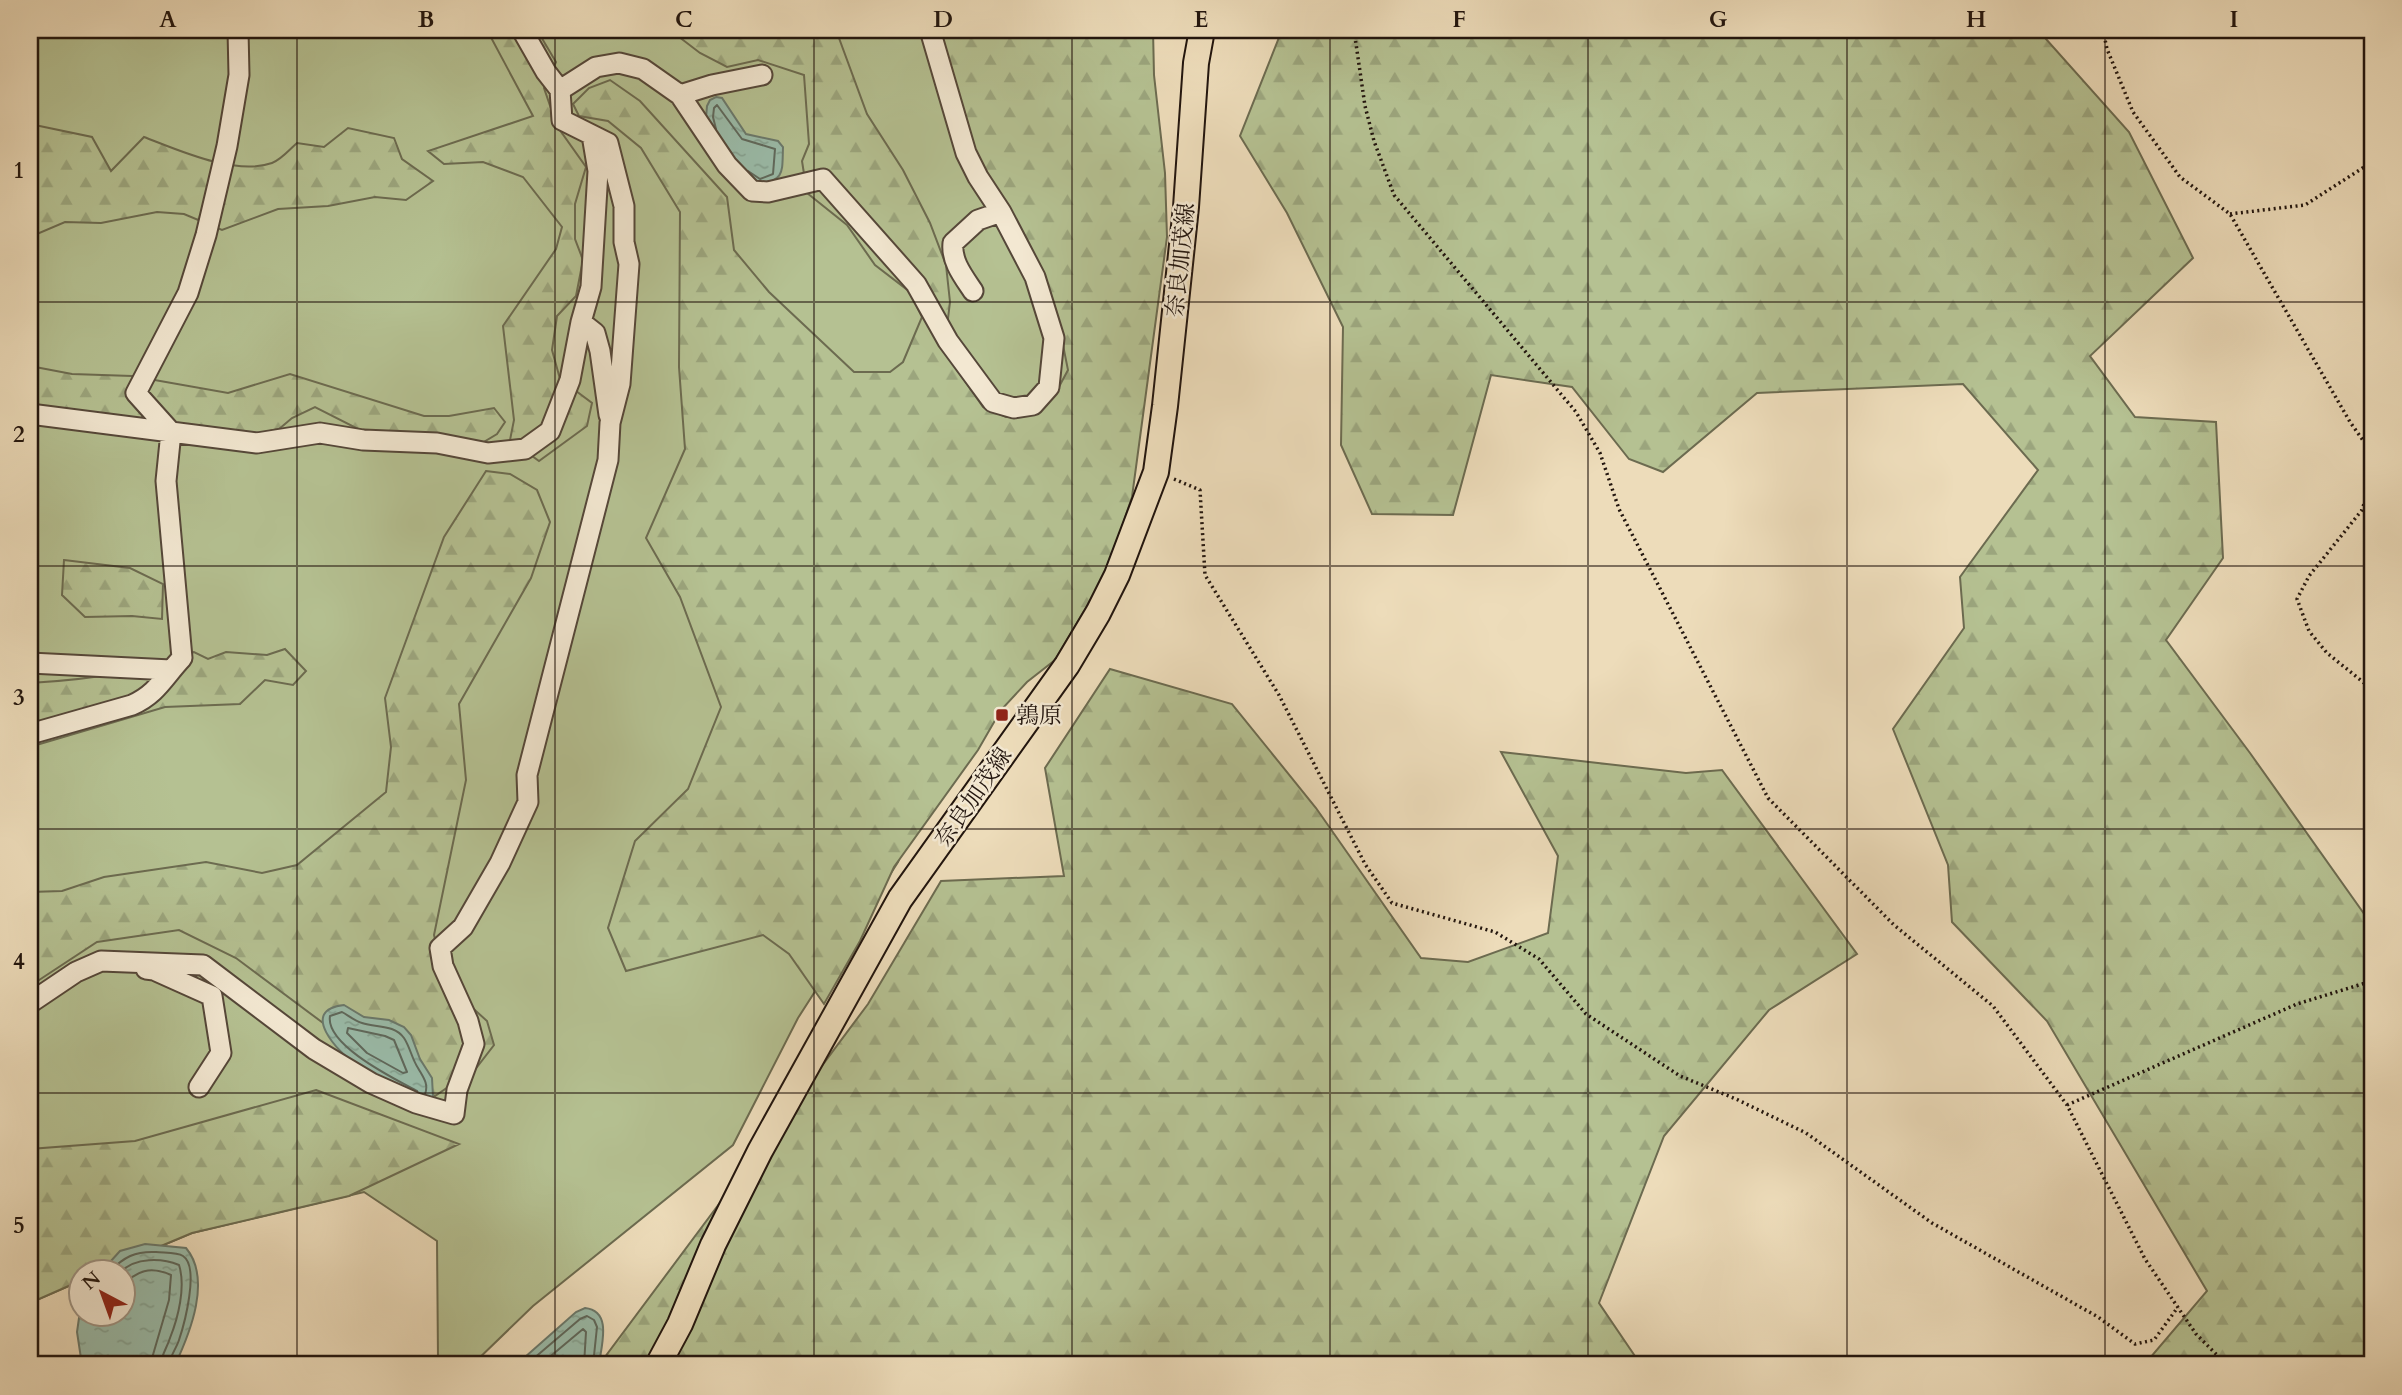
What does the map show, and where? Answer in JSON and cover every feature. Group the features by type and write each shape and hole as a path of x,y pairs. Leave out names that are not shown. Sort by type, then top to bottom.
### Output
{"main road":[{"name":"奈良加茂線","path":"658,1365 680,1324 713,1245 760,1151 900,899 1067,665 1098,613 1121,564 1156,472 1171,353 1186,207 1196,63 1202,30"}],"lane":[{"path":"30,734 132,705 147,698 158,689 182,658 166,481 171,432 136,393 188,293 206,235 228,146 239,75 238,30"},
{"path":"522,30 546,72 560,90 562,120 608,143 624,205 624,242 629,264 627,314 620,384 610,423"},
{"path":"560,90 596,67 619,63 643,69 680,95 727,165 752,191 768,192 823,179 916,284 948,341 993,402 1014,408 1033,405 1049,387 1054,338 1035,277 967,153 930,30"},
{"path":"680,95 712,85 762,75"},
{"path":"30,414 257,443 320,433 363,440 437,443 488,453 524,449 550,431 570,380 591,287 598,172 592,135"},
{"path":"973,291 959,270 952,253 953,243 978,220 1001,212"},
{"path":"592,270 624,242"},
{"path":"30,1003 76,971 101,961 203,965 314,1049 371,1083 416,1103 454,1114 457,1090 474,1044 468,1021 443,966 440,948 463,927 483,896 528,802 527,775 608,460 610,423 600,351 595,332 581,322"},
{"path":"30,663 171,670"},
{"path":"30,1011 70,982 92,972 126,967 154,970 189,985 212,996 221,1053 199,1087"}],"path":[{"path":"1354,30 1365,106 1374,141 1394,195 1576,412 1600,453 1619,509 1768,799 1894,925 1993,1006 2067,1105 2145,1259 2196,1334 2227,1365"},
{"path":"2103,30 2107,49 2133,112 2180,177 2230,214 2350,422 2372,453"},
{"path":"2230,214 2305,205 2372,162"},
{"path":"1156,472 1199,490 1205,575 1279,695 1365,864 1392,903 1495,932 1539,959 1586,1014 1680,1076 1736,1099 1806,1133 1933,1223 2098,1317 2135,1344 2154,1340 2178,1306"},
{"path":"2372,478 2362,510 2309,576 2297,599 2309,631 2327,653 2368,686 2372,694"},
{"path":"2067,1105 2297,1004 2372,981"}],"green space":[{"path":"30,30 1101,30 1085,398 898,862 798,1018 733,1145 533,1306 472,1365 453,1365 438,1358 437,1241 364,1192 192,1233 132,1258 66,1258 66,1287 30,1303"},
{"path":"487,30 537,30 556,62 544,88 557,126 586,167 575,204 575,239 583,260 576,296 557,316 552,350 560,379 592,403 587,426 539,461 510,440 514,420 503,326 556,249 562,227 523,177 483,162 444,164 428,151 533,116"},
{"path":"670,30 836,30 867,114 903,170 930,223 946,265 950,302 944,351 983,407 1006,417 1030,414 1054,396 1068,370 1061,335 972,148 936,30 1153,30 1154,75 1165,173 1167,237 1132,497 1106,574 1055,660 1027,682 1001,710 978,750 894,867 860,941 824,1004 789,954 763,935 626,971 608,928 635,841 688,789 721,707 680,597 646,538 685,449 679,367 680,212 641,148 608,121 579,116 573,104 589,88 610,80 640,101 727,197 734,250 769,292 854,372 890,372 903,362 922,317 910,292 875,265 847,225 807,193 802,161 809,144 804,75 758,60 727,67 700,53"},
{"path":"1282,30 2038,30 2129,132 2193,258 2090,356 2135,417 2216,422 2223,558 2166,640 2372,925 2372,1365 2144,1365 2207,1291 2047,1021 1952,922 1948,865 1893,729 1964,628 1960,577 2038,470 1963,384 1757,393 1663,472 1629,459 1572,387 1491,375 1453,515 1372,514 1341,445 1343,327 1287,213 1240,136"},
{"path":"30,124 92,137 111,171 144,137 207,160 257,166 275,162 297,143 324,147 348,128 394,138 402,159 433,181 406,200 375,197 328,206 278,209 222,230 184,214 157,212 101,223 65,222 30,237"},
{"path":"30,366 72,374 132,376 228,393 290,374 424,416 449,416 494,408 505,422 497,434 482,443 366,433 315,407 292,418 279,429 255,434 180,426 30,405"},
{"path":"486,471 510,474 537,490 550,522 531,578 459,704 466,780 434,935 446,984 487,1021 494,1045 477,1067 435,1096 378,1064 236,958 179,930 97,942 30,986 30,892 62,891 104,877 206,862 262,873 297,865 386,792 391,747 385,698 444,537"},
{"path":"64,560 130,568 163,584 162,619 132,616 85,617 62,595"},
{"path":"285,649 306,671 293,685 265,680 240,704 165,707 30,747 30,683 113,674 194,652 208,659 226,652 267,655"},
{"path":"1110,669 1232,704 1316,808 1421,958 1468,962 1548,933 1558,856 1501,752 1686,773 1722,770 1857,954 1769,1010 1664,1136 1599,1303 1641,1365 599,1365 868,1004 941,881 1064,876 1045,768"},
{"path":"316,1090 459,1144 349,1196 192,1233 132,1258 66,1258 66,1287 30,1303 30,1149 135,1141"}],"water":[{"path":"722,98 746,134 778,141 783,147 782,169 778,178 758,187 742,175 706,118 707,106 710,100"},
{"path":"344,1005 364,1017 389,1020 404,1027 411,1035 420,1059 432,1078 433,1097 427,1102 382,1080 357,1066 340,1051 332,1042 323,1023 324,1015 331,1008"},
{"path":"145,1244 186,1248 194,1261 198,1290 196,1306 187,1338 175,1365 82,1365 78,1328 136,1328 136,1258 114,1258 120,1251"},
{"path":"585,1308 599,1315 602,1322 603,1339 599,1365 516,1365 576,1312"}],"place":[{"name":"鶉原","path":"1002,715"}]}
